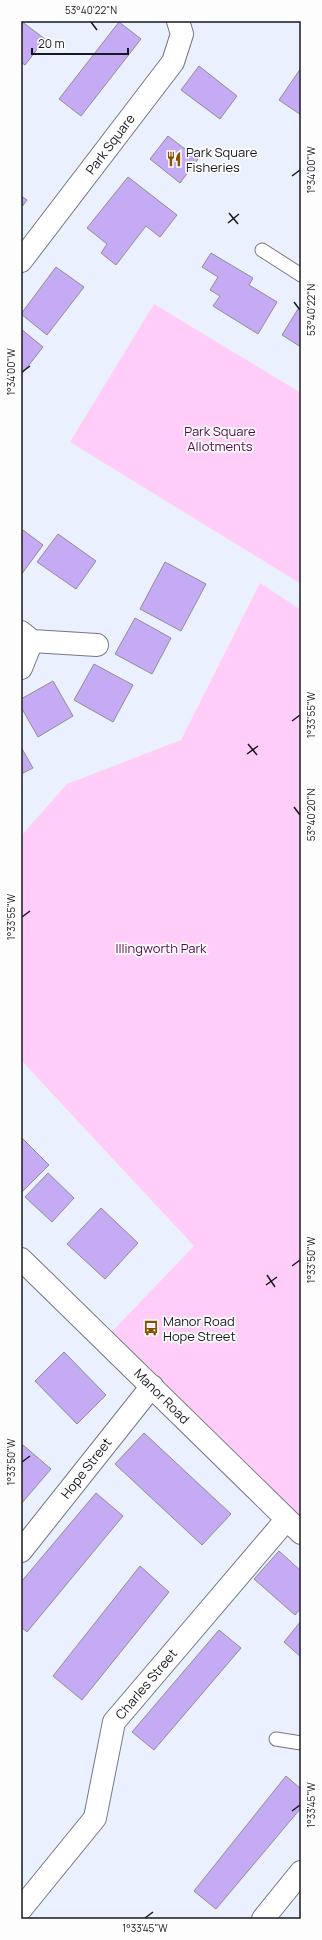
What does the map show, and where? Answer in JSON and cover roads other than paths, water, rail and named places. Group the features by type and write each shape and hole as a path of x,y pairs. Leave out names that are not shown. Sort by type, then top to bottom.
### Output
{"street":[{"name":"Park Square","path":"21,261 173,62 185,25"},
{"path":"21,668 26,636 97,645"},
{"name":"Manor Road","path":"21,1259 152,1386 293,1527"},
{"name":"Hope Street","path":"21,1551 152,1386"},
{"name":"Charles Street","path":"21,1908 95,1818 114,1722 293,1527"},
{"path":"263,1919 301,1872"}],"lane":[{"path":"262,250 301,275"},
{"path":"276,1739 301,1743"}],"place":[{"name":"Park Square Fisheries","path":"174,159"},
{"name":"Manor Road Hope Street","path":"151,1328"}],"park label":[{"name":"Park Square Allotments","path":"220,438"},
{"name":"Illingworth Park","path":"161,948"}]}
